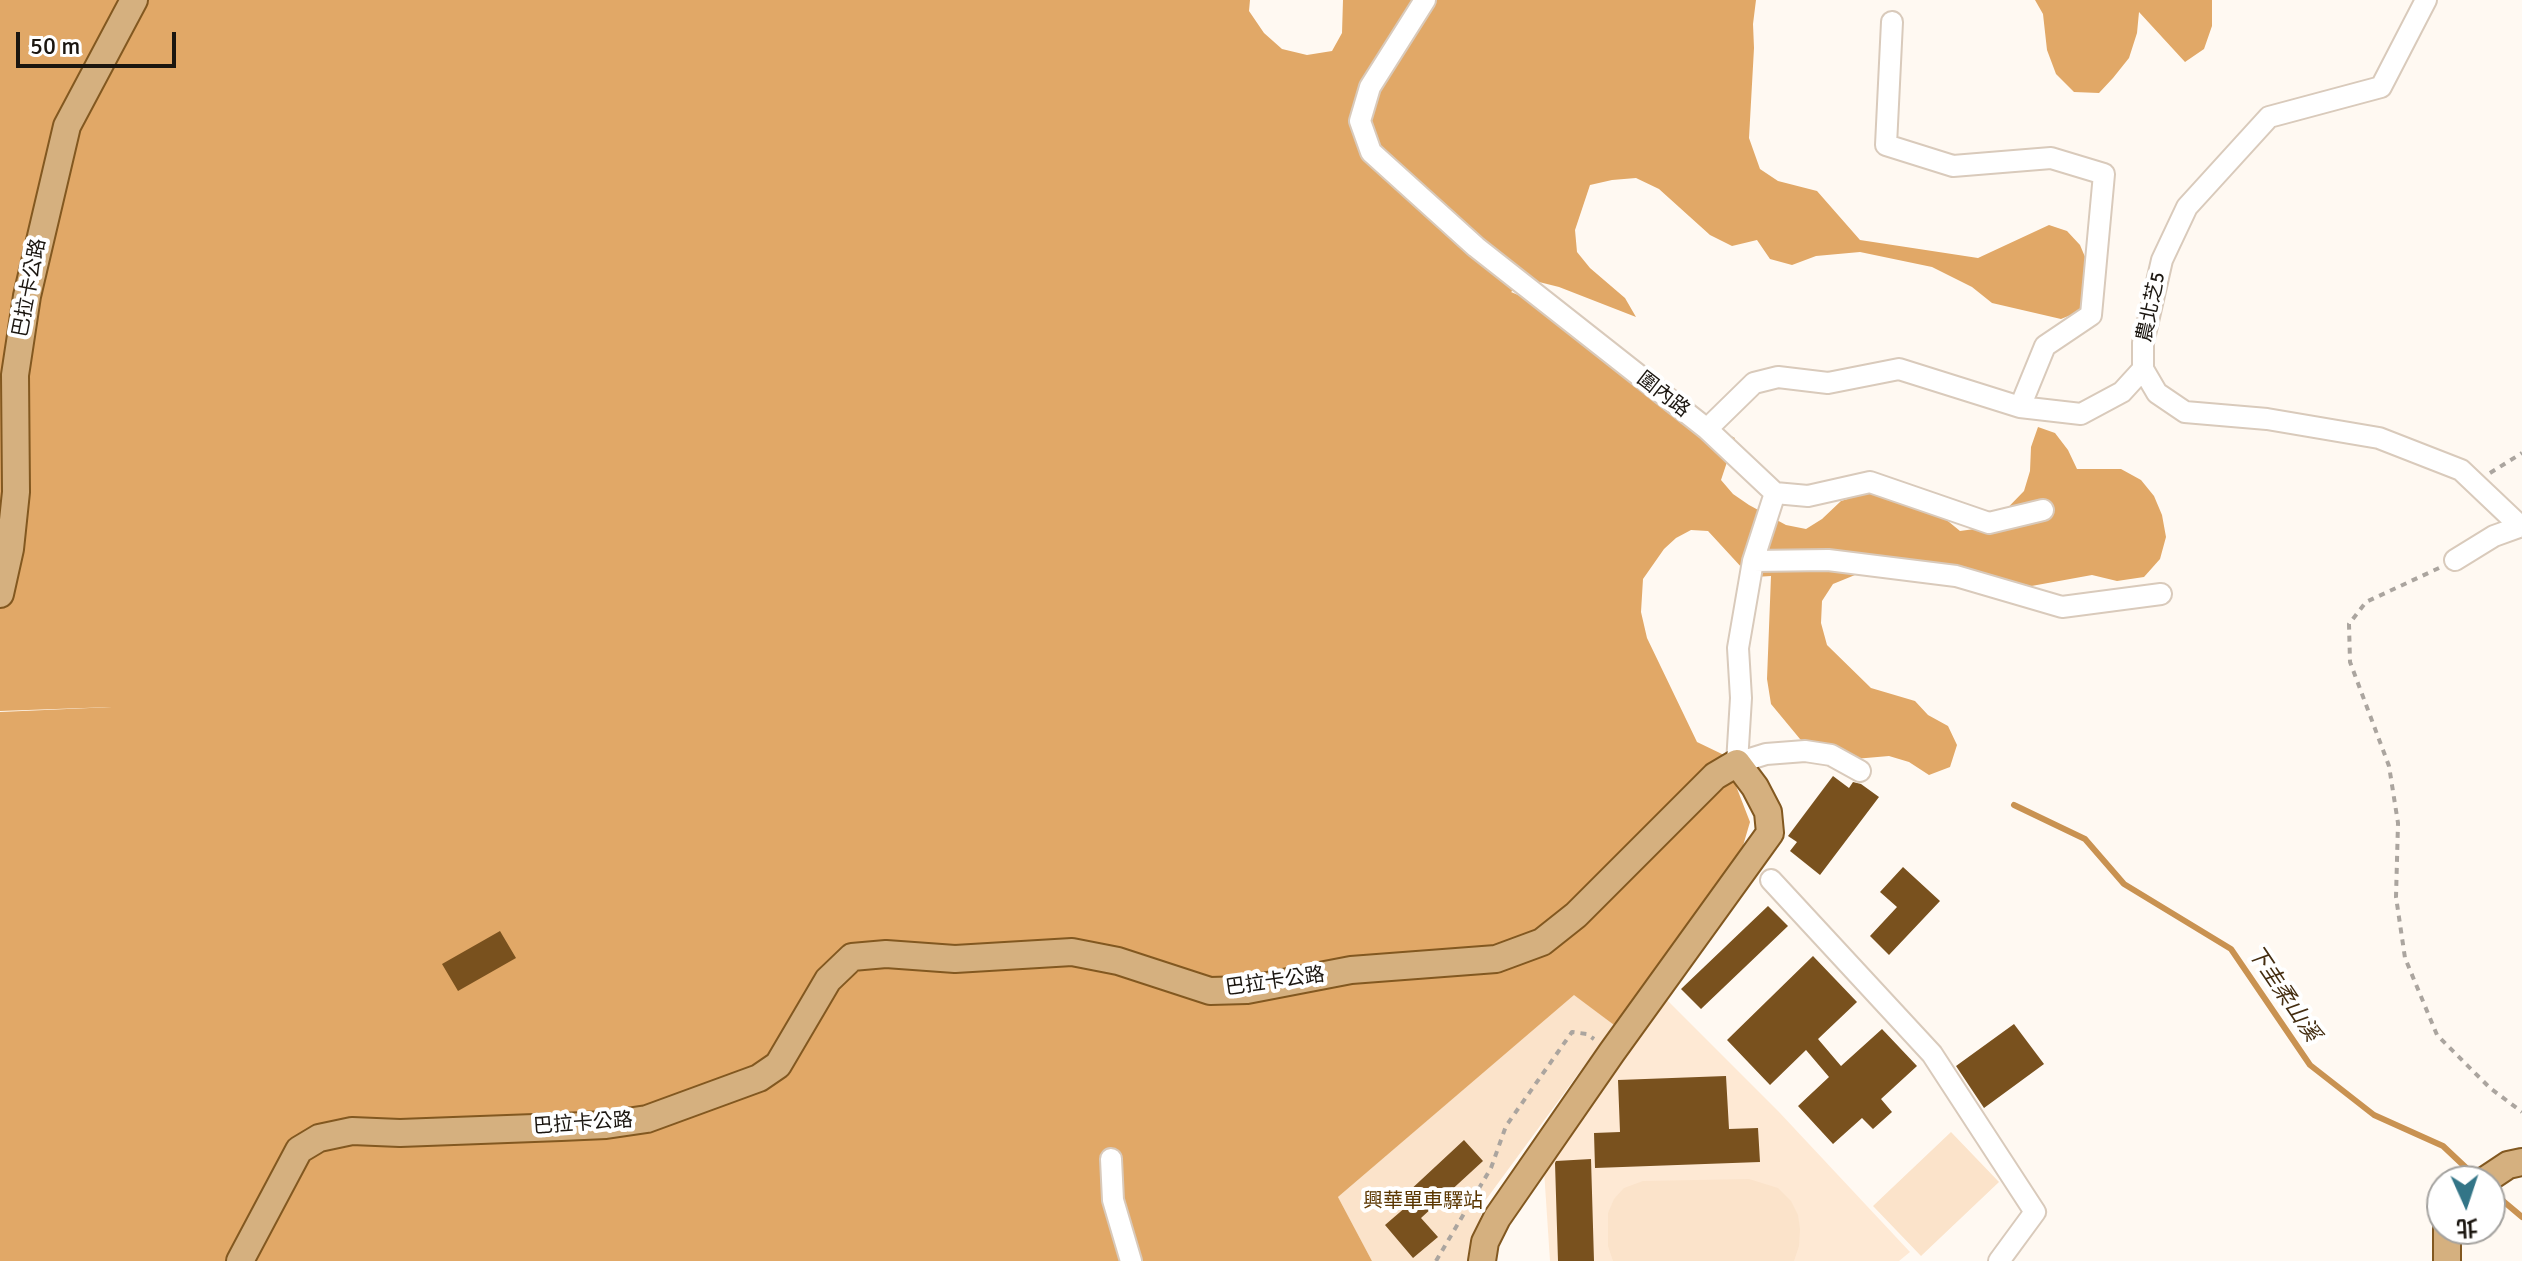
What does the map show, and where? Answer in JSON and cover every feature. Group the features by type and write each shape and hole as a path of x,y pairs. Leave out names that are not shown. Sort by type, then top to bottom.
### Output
{"main road":[{"name":"巴拉卡公路","path":"0,594 10,549 16,492 15,375 27,296 67,126 134,0"},
{"name":"巴拉卡公路","path":"240,1261 299,1150 319,1138 352,1131 400,1133 591,1126 647,1119 759,1078 778,1065 828,980 852,957 886,954 955,959 1072,952 1118,961 1210,991 1247,990 1351,970 1496,959 1542,942 1576,915 1715,776 1737,763"},
{"path":"1482,1261 1485,1242 1497,1218 1770,833 1768,812 1737,763"}],"street":[{"name":"圍內路","path":"1425,0 1370,87 1360,121 1371,152 1476,247 1707,429 1775,493"},
{"name":"農北芝5","path":"2426,0 2381,87 2269,117 2187,207 2162,260 2143,343 2143,369 2157,393 2185,412 2267,419 2379,438 2461,470 2521,526"},
{"path":"1892,22 1886,145 1953,166 2051,158 2104,174 2091,315 2045,346 2020,407"},
{"path":"1707,429 1754,383 1778,377 1828,383 1899,369 2020,407 2081,414 2122,392 2143,369"},
{"path":"1860,771 1831,755 1805,751 1766,754 1737,763 1741,698 1738,648 1753,561 1775,493 1808,496 1870,482 1989,523 2043,510"},
{"path":"2455,560 2494,536 2521,526"},
{"path":"1753,561 1828,560 1956,576 2062,607 2161,594"},
{"path":"1771,880 1932,1054 2035,1212 1999,1261"},
{"path":"1111,1159 1113,1200 1131,1261"}],"path":[{"path":"2475,484 2522,453"},
{"path":"2455,560 2366,602 2349,624 2350,662 2389,766 2398,823 2396,897 2405,958 2437,1035 2490,1088 2522,1112"},
{"path":"1436,1261 1491,1168 1506,1126 1572,1032 1587,1034 1612,1052"}],"shaded area":[{"path":"0,0 1250,0 1249,11 1264,33 1282,49 1307,55 1332,51 1342,33 1343,0 1756,0 1749,138 1760,169 1778,181 1817,191 1860,240 1978,258 2049,225 2067,231 2080,245 2088,264 2083,310 2061,319 1992,303 1972,287 1932,267 1860,252 1816,256 1792,265 1770,259 1757,240 1732,246 1710,235 1659,189 1636,178 1590,185 1575,230 1577,252 1590,268 1625,298 1636,317 1559,287 1527,279 1511,292 1530,300 1678,419 1718,429 1735,438 1721,480 1733,494 1786,525 1806,529 1841,501 1863,494 1887,493 1932,508 1960,531 1989,527 2024,491 2030,471 2031,447 2038,427 2055,433 2077,469 2121,469 2141,480 2154,496 2166,537 2160,559 2144,577 2117,581 2092,575 2015,589 1930,561 1906,565 1884,576 1855,575 1833,584 1822,601 1821,623 1827,645 1871,688 1915,701 1928,715 1948,726 1957,745 1950,767 1929,775 1909,762 1889,756 1843,760 1820,755 1800,739 1771,704 1767,679 1771,576 1755,577 1743,569 1708,531 1691,530 1676,538 1664,549 1643,579 1641,612 1647,638 1697,742 1724,755 1750,822 1740,856 1614,1025 1574,995 1338,1197 1372,1261 0,1261 0,712 112,707 0,711"},
{"path":"2035,0 2212,0 2212,26 2204,49 2185,62 2139,12 2137,33 2129,58 2113,78 2099,93 2074,92 2056,74 2047,50 2043,14"},
{"path":"1667,1000 1779,1112 1910,1252 1899,1261 1550,1261 1544,1170"}],"green space":[{"name":"興華單車驛站","path":"1574,994 1614,1025 1485,1201 1468,1261 1372,1261 1338,1197"},
{"path":"1951,1132 1999,1182 1921,1256 1873,1206"},
{"path":"1749,1179 1778,1188 1791,1201 1800,1229 1794,1261 1613,1261 1608,1246 1608,1213 1614,1199 1624,1188 1643,1181"}],"building":[{"path":"1833,776 1849,788 1853,782 1861,784 1879,797 1820,875 1790,851 1797,842 1788,836"},
{"path":"1903,867 1940,901 1889,955 1870,936 1897,907 1880,892"},
{"path":"1768,906 1788,926 1701,1009 1681,989"},
{"path":"500,931 516,958 458,991 442,964"},
{"path":"1813,956 1857,1002 1818,1039 1841,1066 1882,1029 1917,1066 1881,1099 1892,1112 1873,1129 1862,1118 1833,1144 1798,1106 1829,1077 1806,1050 1770,1085 1727,1040"},
{"path":"2014,1024 2044,1064 1984,1108 1956,1066"},
{"path":"1726,1076 1729,1129 1758,1128 1760,1162 1595,1168 1594,1133 1620,1132 1618,1080"},
{"path":"1464,1140 1483,1161 1421,1218 1438,1237 1413,1258 1385,1225 1414,1200 1407,1193"},
{"path":"1591,1159 1594,1261 1558,1261 1555,1163"}],"waterway":[{"name":"下圭柔山溪","path":"2014,805 2085,839 2124,884 2231,949 2310,1065 2374,1115 2443,1146 2463,1165"},
{"name":"下圭柔山溪","path":"2506,1204 2522,1217"}]}
